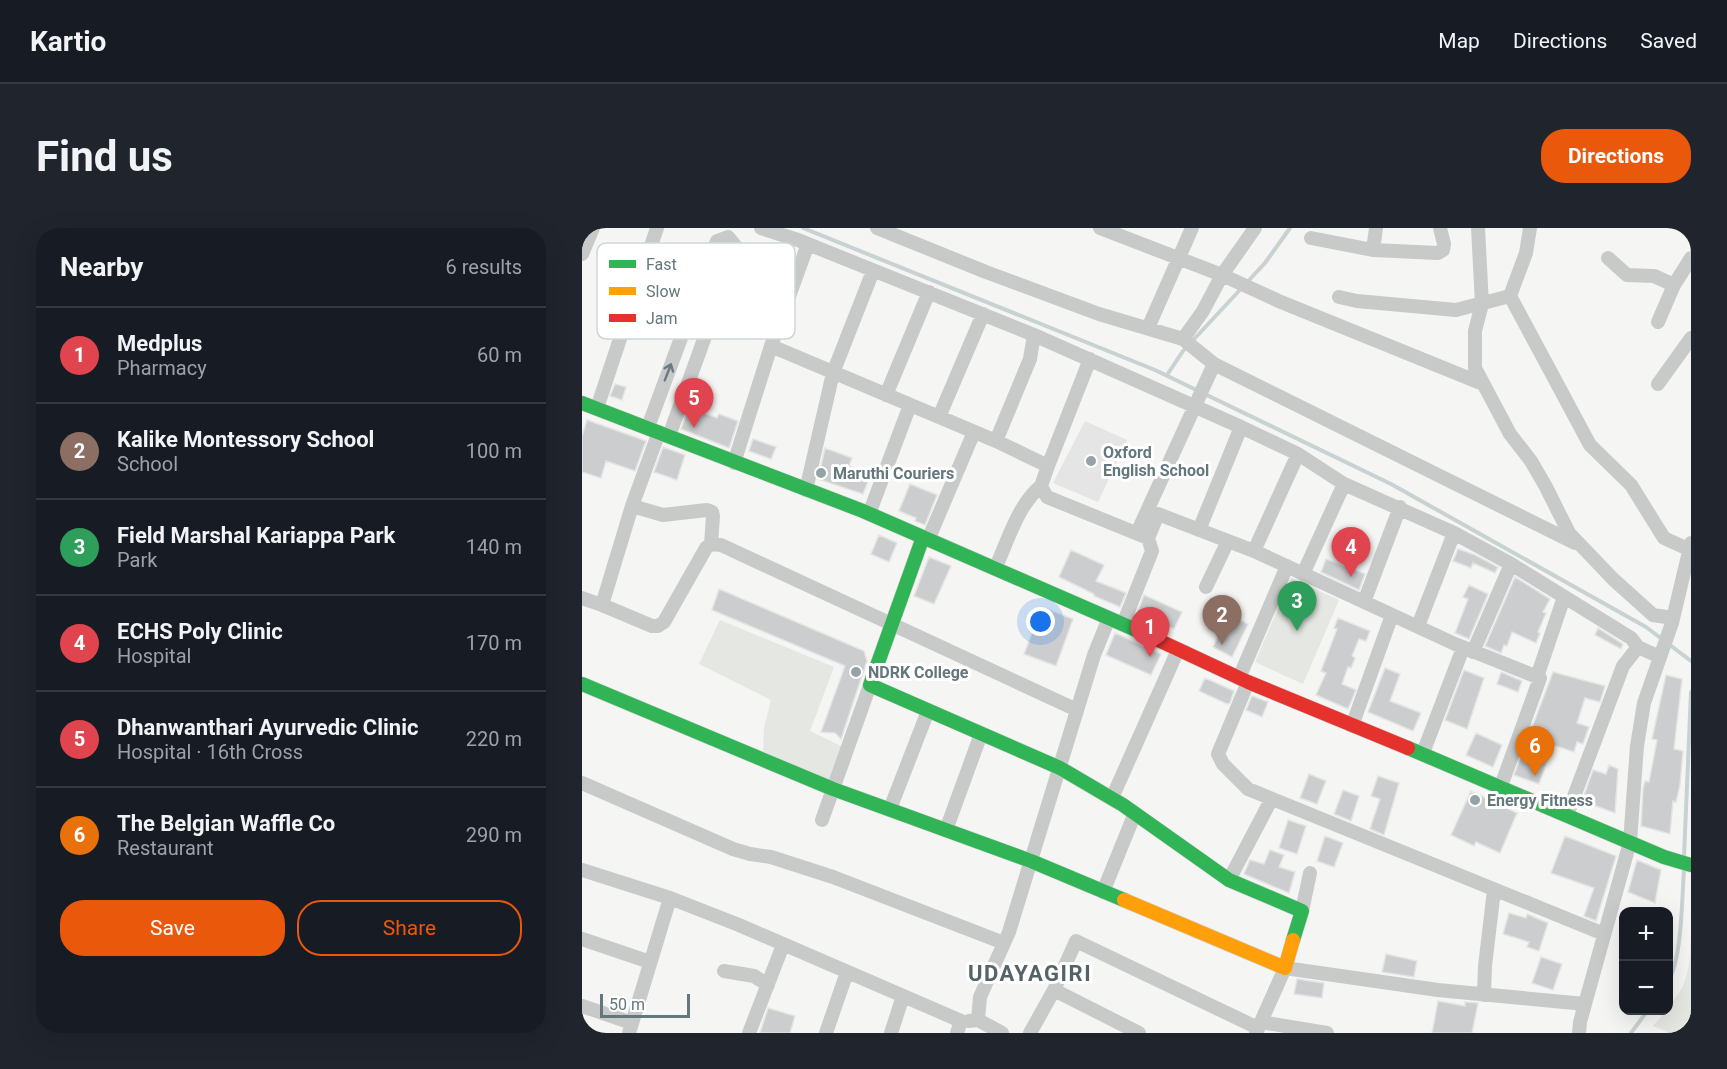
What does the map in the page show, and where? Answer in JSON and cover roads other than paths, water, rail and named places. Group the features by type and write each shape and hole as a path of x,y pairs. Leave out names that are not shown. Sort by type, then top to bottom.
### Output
{"street":[{"path":"582,254 593,228"},
{"path":"651,243 657,228"},
{"path":"761,228 808,244 1090,359 1199,397 1241,427 1298,454 1344,484 1400,507 1511,564 1631,638 1638,647 1661,655"},
{"path":"877,228 1099,314 1187,342 1214,364 1582,546"},
{"path":"1100,228 1125,232 1178,257 1483,384"},
{"path":"1148,328 1192,228"},
{"path":"1187,342 1222,275 1255,228"},
{"path":"1373,250 1376,228"},
{"path":"1311,238 1373,250 1438,253 1443,250 1444,244 1440,228"},
{"path":"1478,228 1482,304 1475,331 1475,368 1510,434 1531,461 1569,532 1613,579 1653,615 1672,621"},
{"path":"1530,228 1526,253 1510,296 1590,445 1631,485 1664,538 1690,546 1672,621 1644,703 1637,746 1630,842 1580,1022 1580,1033"},
{"path":"716,243 730,232"},
{"path":"795,280 808,244"},
{"path":"1608,258 1627,275 1654,276 1674,285"},
{"path":"1658,322 1674,285 1691,258"},
{"path":"806,490 833,373 873,271"},
{"path":"886,395 928,292"},
{"path":"1339,297 1357,301 1456,310 1510,296"},
{"path":"939,417 983,314"},
{"path":"996,441 1030,358 1034,335"},
{"path":"1658,384 1691,338"},
{"path":"612,339 586,405 869,514 1123,624 1243,680 1423,753 1630,842 1691,865"},
{"path":"602,604 687,339"},
{"path":"658,432 698,339"},
{"path":"734,463 774,339"},
{"path":"771,346 996,441 1048,466"},
{"path":"995,569 1030,495 1041,486 1090,359"},
{"path":"1142,536 1214,364"},
{"path":"869,514 910,405"},
{"path":"1199,530 1241,427"},
{"path":"822,820 891,625 926,538 975,432"},
{"path":"1254,551 1298,454"},
{"path":"1303,574 1344,484"},
{"path":"1041,486 1047,497 1142,536 1152,551 1123,624"},
{"path":"632,506 663,515 706,510 711,512 713,516 711,544"},
{"path":"1364,602 1400,507"},
{"path":"1142,536 1158,514 1254,551 1468,650 1540,678 1501,786"},
{"path":"1418,626 1454,533"},
{"path":"1206,586 1228,541"},
{"path":"582,598 602,604 652,626 658,626 664,622 706,548 711,544 720,545 1077,710"},
{"path":"1423,753 1468,650 1511,564"},
{"path":"1287,566 1243,680 1218,754 1223,764 1248,789 1271,800 1604,934"},
{"path":"1537,676 1564,597"},
{"path":"1352,726 1392,615"},
{"path":"978,1020 981,997 1004,943 1094,655 1109,618"},
{"path":"1567,815 1623,666 1638,647"},
{"path":"1112,798 1178,650"},
{"path":"582,684 834,789 1031,861 1285,968 1438,990 1585,1004"},
{"path":"870,685 1060,768 1135,813 1229,880 1302,911"},
{"path":"890,809 928,711"},
{"path":"946,830 981,734"},
{"path":"582,783 733,849 771,857 833,877 1004,943"},
{"path":"1229,880 1271,800"},
{"path":"1102,892 1135,813"},
{"path":"582,870 670,898 783,945 903,996 959,1027 978,1020 1002,1033"},
{"path":"1258,1028 1285,968 1302,911 1310,873"},
{"path":"1484,995 1494,890"},
{"path":"582,1006 630,1028 670,898"},
{"path":"582,939 650,962"},
{"path":"1030,1033 1054,990 1076,941 1258,1028 1327,1033"},
{"path":"749,1033 783,945"},
{"path":"724,971 754,976 768,985"},
{"path":"826,1033 847,972"},
{"path":"1054,990 1139,1033"},
{"path":"891,1033 903,996"}],"waterway":[{"path":"803,228 1155,370 1391,484 1646,627 1691,661"},
{"path":"1167,375 1183,351 1265,263 1290,228"},
{"path":"1684,856 1691,692"},
{"path":"1673,972 1679,944 1684,870"},
{"path":"1631,1033 1644,1015"}],"place":[{"name":"Dhanwanthari Ayurvedic Clinic","path":"694,428"},
{"name":"Oxford English School","path":"1091,461"},
{"name":"Maruthi Couriers","path":"821,473"},
{"name":"ECHS Poly Clinic","path":"1351,577"},
{"name":"Field Marshal Kariappa Park","path":"1297,631"},
{"name":"Kalike Montessory School","path":"1222,645"},
{"name":"Medplus","path":"1150,657"},
{"name":"NDRK College","path":"856,672"},
{"name":"The Belgian Waffle Co","path":"1535,776"},
{"name":"Energy Fitness","path":"1475,800"}],"district":[{"name":"UDAYAGIRI","path":"1030,973"}]}
